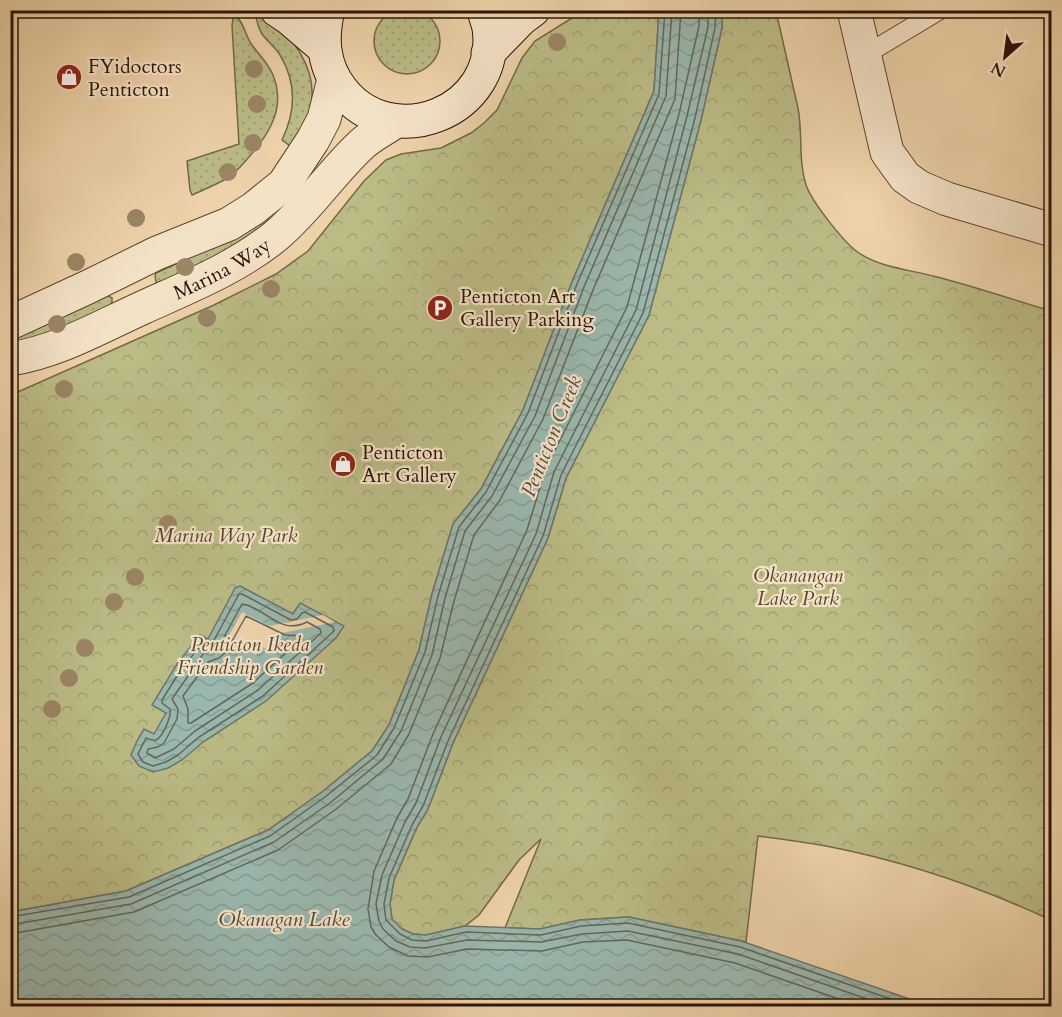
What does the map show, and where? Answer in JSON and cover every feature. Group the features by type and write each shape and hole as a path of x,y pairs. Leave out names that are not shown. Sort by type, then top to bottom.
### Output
{"street":[{"path":"277,10 324,48"},
{"path":"328,10 324,27 324,48 327,65 334,79 350,100 357,105 371,114 396,121 423,120 448,111 463,100 475,86 488,53 489,29 484,10"},
{"path":"488,53 533,10"},
{"path":"854,10 887,152 905,177 919,187 947,199 1052,230"},
{"name":"Marina Way","path":"10,322 157,253 229,224 253,209 284,183 313,140 324,118 334,79"},
{"name":"Marina Way","path":"10,359 26,357 69,342 177,292 258,249 309,204 364,142 396,121"}],"lane":[{"path":"865,55 940,10"}],"green space":[{"path":"400,8 414,8 426,13 435,22 440,41 438,54 431,65 414,74 400,74 388,69 379,60 374,48 374,34 379,22 388,13"},
{"name":"Marina Way Park","path":"583,11 659,11 654,91 572,282 523,410 481,489 453,524 432,594 419,650 389,725 372,751 322,792 268,830 126,891 11,912 11,395 214,305 276,274 308,251 364,181 386,160 401,154 441,148 471,133 484,123 497,110 522,58 535,41"},
{"name":"Okanangan Lake Park","path":"722,11 776,11 798,108 802,166 806,185 821,211 853,248 877,262 952,281 1051,311 1051,920 969,886 913,867 826,846 758,836 746,942 629,917 580,920 540,929 505,928 541,839 519,860 479,915 465,926 426,935 413,934 402,929 392,920 390,904 394,880 417,827 428,809 453,743 548,538 566,478 649,315 701,120 722,28"},
{"path":"254,12 280,29 291,40 307,67 312,98 309,114 293,148 282,140 292,108 293,97 289,76 280,55 261,32"},
{"path":"234,14 273,75 277,87 277,109 263,139 238,169 226,179 192,195 187,161 239,144 232,25"},
{"path":"306,179 310,181 258,234 161,284 156,282 156,273 239,235"},
{"path":"106,295 112,298 112,305 76,322 11,347 10,340"}],"water":[{"path":"659,11 722,11 722,28 701,120 649,315 566,478 548,538 453,743 428,809 417,827 394,880 390,904 392,919 402,929 413,934 426,935 465,926 540,929 580,920 629,917 741,941 930,1006 11,1006 11,912 126,891 268,830 322,792 372,751 389,725 419,650 432,594 453,524 481,489 523,410 572,282 654,91"},
{"path":"240,586 293,614 300,603 344,626 336,638 266,701 203,742 182,760 168,768 153,772 139,766 131,755 137,741 144,729 154,734 166,713 152,705 177,664 200,635 208,639 235,588"}],"pier":[{"path":"242,612 269,626 323,615 335,622 277,634 268,650 261,646 256,655 227,639"}],"place":[{"name":"FYidoctors Penticton","path":"69,77"},
{"name":"Penticton Art Gallery Parking","path":"440,308"},
{"name":"Penticton Art Gallery","path":"343,464"}],"water label":[{"name":"Penticton Creek","path":"551,436"},
{"name":"Okanagan Lake","path":"284,919"}],"park label":[{"name":"Penticton Ikeda Friendship Garden","path":"250,656"}]}
